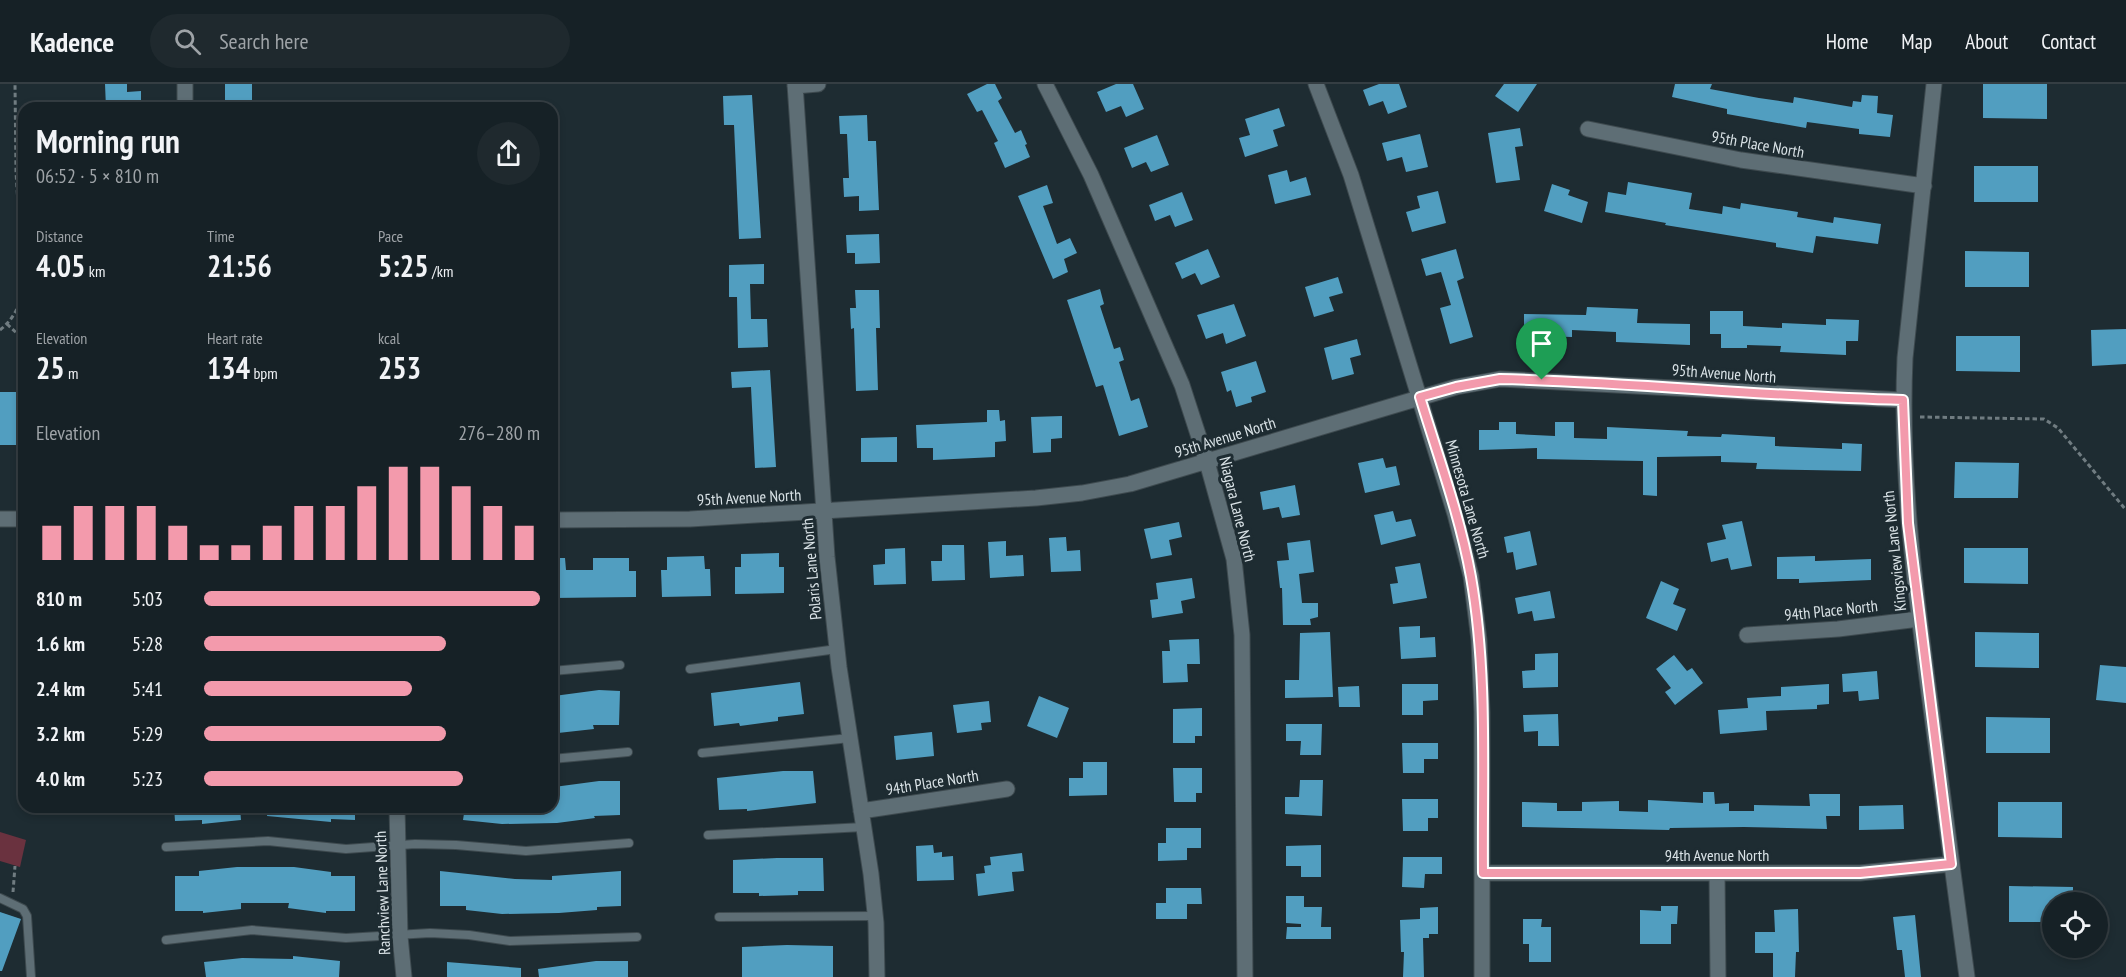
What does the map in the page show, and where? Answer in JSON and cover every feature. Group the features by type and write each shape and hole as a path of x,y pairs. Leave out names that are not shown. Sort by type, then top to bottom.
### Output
{"street":[{"path":"185,84 185,102"},
{"path":"795,85 818,84"},
{"name":"Niagara Lane North","path":"1045,84 1091,175 1182,385 1208,462 1234,559 1242,635 1245,977"},
{"name":"Minnesota Lane North","path":"1316,84 1351,175 1420,397 1455,514 1472,587 1479,640 1481,681 1482,977"},
{"name":"Kingsview Lane North","path":"1934,84 1909,313 1903,417 1908,523 1967,977"},
{"name":"Polaris Lane North","path":"795,85 824,511 837,649 875,916 877,977"},
{"name":"95th Place North","path":"1588,129 1742,160 1924,186"},
{"name":"95th Avenue North","path":"558,520 690,519 1082,493 1130,484 1420,397 1456,387 1500,379 1903,400"},
{"path":"0,519 18,519"},
{"name":"94th Place North","path":"1747,635 1839,629 1919,619"},
{"name":"94th Place North","path":"863,819 1007,789"},
{"name":"Ranchview Lane North","path":"397,813 400,936 404,977"},
{"name":"94th Avenue North","path":"1483,873 1860,873 1951,864"},
{"path":"1717,873 1718,977"}],"lane":[{"path":"690,669 837,649"},
{"path":"558,670 620,665"},
{"path":"702,753 850,738"},
{"path":"558,758 628,752"},
{"path":"708,835 863,819"},
{"path":"166,847 268,841 346,849 415,844 526,851 628,843"},
{"path":"0,898 23,909 29,923 32,977"},
{"path":"719,918 875,916"},
{"path":"166,940 252,930 346,938 430,933 469,935 510,941 637,937"}],"path":[{"path":"15,84 18,204"},
{"path":"0,330 7,324 18,304"},
{"path":"7,324 18,334"},
{"path":"1903,417 2044,419 2058,428 2126,510"},
{"path":"12,903 15,866"}],"shaded area":[{"path":"0,832 26,840 20,867 0,861"}],"building":[{"path":"105,84 127,84 127,92 141,91 141,102 106,102"},
{"path":"225,84 252,84 252,102 225,102"},
{"path":"987,84 995,84 1002,98 998,101 1015,133 1021,130 1030,157 1005,168 994,143 998,141 982,110 977,112 967,94"},
{"path":"1116,84 1133,84 1144,109 1126,117 1121,106 1106,112 1097,92"},
{"path":"1379,84 1399,84 1407,107 1388,114 1383,101 1369,106 1363,90"},
{"path":"1504,84 1537,84 1518,112 1495,96"},
{"path":"1675,84 1712,84 1710,89 1759,98 1793,103 1794,97 1852,107 1853,101 1861,102 1862,95 1878,96 1877,113 1893,115 1890,137 1859,134 1859,129 1807,122 1806,128 1727,114 1727,109 1672,97"},
{"path":"1983,84 2047,84 2047,119 1983,118"},
{"path":"752,95 761,238 739,239 734,125 724,125 723,96"},
{"path":"1279,108 1285,126 1273,130 1278,146 1245,157 1239,138 1250,135 1245,119"},
{"path":"867,115 868,141 876,141 879,210 859,211 859,196 844,197 843,178 849,178 847,134 840,134 839,116"},
{"path":"1520,128 1523,146 1515,147 1520,180 1496,183 1488,133"},
{"path":"1420,134 1428,167 1406,172 1402,157 1387,161 1382,143"},
{"path":"1157,135 1169,165 1151,172 1146,162 1132,168 1124,148"},
{"path":"1974,166 2038,166 2038,202 1974,202"},
{"path":"1287,170 1290,182 1306,177 1311,195 1275,204 1268,175"},
{"path":"1628,182 1692,193 1689,209 1722,214 1723,206 1740,209 1741,203 1798,212 1797,217 1833,223 1834,217 1881,224 1878,244 1816,236 1813,253 1776,247 1776,243 1665,225 1666,223 1605,212 1608,192 1626,195"},
{"path":"1552,184 1570,190 1568,195 1588,202 1582,223 1544,211"},
{"path":"1047,185 1053,203 1043,206 1057,244 1070,238 1077,253 1064,259 1068,272 1053,279 1018,196"},
{"path":"1438,191 1446,223 1412,232 1406,212 1420,208 1417,196"},
{"path":"1182,192 1193,220 1175,227 1170,215 1155,221 1149,205"},
{"path":"879,234 880,263 855,264 855,253 847,253 846,235"},
{"path":"1208,249 1220,277 1201,285 1195,273 1182,279 1175,263"},
{"path":"1456,249 1464,278 1457,281 1473,337 1450,344 1440,308 1451,305 1441,272 1426,276 1421,259"},
{"path":"1965,251 2029,252 2029,287 1965,287"},
{"path":"764,264 764,284 750,284 751,319 767,319 768,347 738,348 737,297 729,297 729,265"},
{"path":"1338,277 1343,293 1329,297 1334,311 1314,317 1305,287"},
{"path":"1100,289 1104,304 1100,306 1114,349 1120,347 1124,360 1119,362 1131,401 1139,398 1148,427 1119,436 1103,385 1096,387 1067,300"},
{"path":"855,290 879,290 880,328 876,328 878,390 856,391 854,328 851,329 850,308 856,308"},
{"path":"1234,304 1246,336 1226,344 1223,333 1206,339 1197,315"},
{"path":"1587,307 1638,309 1637,323 1690,324 1690,345 1616,342 1616,332 1572,330 1572,337 1539,336 1539,331 1524,331 1524,314 1586,315"},
{"path":"1710,311 1743,311 1743,326 1782,328 1782,323 1826,325 1826,319 1859,320 1858,341 1846,341 1846,355 1780,352 1781,346 1747,345 1747,348 1721,348 1721,334 1710,334"},
{"path":"2126,329 2126,364 2092,366 2091,330"},
{"path":"1956,336 2020,336 2020,372 1956,371"},
{"path":"1357,339 1361,355 1350,358 1354,374 1332,380 1324,348"},
{"path":"1256,361 1266,392 1251,397 1252,402 1236,407 1231,390 1227,392 1221,372"},
{"path":"770,370 776,467 755,468 751,387 732,388 731,372"},
{"path":"0,392 18,392 18,445 0,445"},
{"path":"987,410 999,410 1000,421 1005,420 1006,441 995,442 995,457 933,460 933,448 917,448 916,425 987,422"},
{"path":"1062,416 1062,438 1051,439 1051,452 1033,453 1031,417"},
{"path":"1499,422 1516,422 1516,434 1555,436 1555,422 1574,422 1574,438 1607,439 1607,427 1688,431 1687,436 1721,437 1722,434 1775,437 1775,446 1842,449 1842,443 1862,444 1861,471 1756,469 1757,463 1721,462 1721,456 1657,457 1657,496 1643,495 1643,461 1537,459 1537,448 1479,450 1479,430 1499,430"},
{"path":"897,437 897,462 861,462 861,438"},
{"path":"1383,458 1386,468 1396,466 1400,485 1365,493 1358,463"},
{"path":"1955,462 2019,463 2018,498 1954,498"},
{"path":"1295,485 1300,515 1282,518 1279,507 1263,510 1260,492"},
{"path":"1393,511 1396,522 1411,519 1416,536 1381,545 1374,515"},
{"path":"1742,521 1752,566 1731,570 1728,558 1711,562 1707,543 1726,539 1722,525"},
{"path":"1179,522 1182,537 1169,540 1172,555 1151,559 1144,529"},
{"path":"1530,531 1537,565 1516,570 1513,552 1507,553 1504,537"},
{"path":"1066,537 1067,551 1080,550 1081,571 1051,572 1049,538"},
{"path":"1310,540 1314,572 1299,574 1302,603 1318,603 1318,617 1310,619 1311,625 1283,625 1282,588 1280,588 1277,561 1289,560 1287,543"},
{"path":"1006,541 1006,556 1023,555 1024,576 990,578 988,542"},
{"path":"942,545 964,545 965,580 932,581 931,561 942,561"},
{"path":"905,548 906,584 874,585 873,565 885,564 885,549"},
{"path":"1964,548 2028,548 2028,584 1964,583"},
{"path":"779,553 779,567 784,567 784,593 735,594 735,567 741,567 741,554"},
{"path":"704,556 705,569 710,569 711,596 662,597 661,570 667,570 667,557"},
{"path":"1815,556 1815,561 1871,559 1871,580 1799,583 1799,579 1777,579 1777,557"},
{"path":"558,558 565,558 566,570 593,570 593,558 629,558 629,571 636,571 636,597 558,598"},
{"path":"1420,563 1427,598 1393,604 1390,584 1398,583 1395,567"},
{"path":"1192,578 1195,598 1181,601 1183,613 1152,618 1150,600 1158,599 1156,583"},
{"path":"1661,581 1679,589 1673,604 1686,609 1677,631 1646,618"},
{"path":"1550,591 1555,618 1534,621 1532,611 1518,614 1515,598"},
{"path":"1420,626 1420,638 1435,637 1436,657 1401,659 1399,627"},
{"path":"1330,632 1333,697 1285,698 1285,680 1299,680 1300,633"},
{"path":"1975,632 2039,633 2039,668 1975,667"},
{"path":"1199,639 1200,664 1187,664 1188,682 1163,683 1162,651 1170,651 1169,640"},
{"path":"1558,653 1558,687 1523,688 1522,671 1535,670 1535,654"},
{"path":"1674,655 1687,671 1692,668 1703,683 1675,705 1665,692 1671,688 1656,669"},
{"path":"2100,665 2126,667 2126,703 2096,700"},
{"path":"1877,671 1879,699 1859,701 1858,691 1843,692 1842,674"},
{"path":"800,682 804,714 778,717 778,721 740,726 739,723 714,726 711,693"},
{"path":"1402,684 1438,684 1438,700 1423,701 1423,715 1402,715"},
{"path":"1829,684 1829,704 1817,705 1817,709 1766,711 1767,730 1720,734 1718,710 1748,708 1747,698 1781,696 1781,687"},
{"path":"1359,686 1360,707 1339,707 1338,687"},
{"path":"599,690 620,691 619,725 593,725 594,729 558,733 558,695"},
{"path":"1039,696 1069,708 1057,738 1027,726"},
{"path":"989,701 991,722 981,723 982,730 957,733 953,705"},
{"path":"1202,708 1202,736 1195,736 1195,743 1173,743 1173,709"},
{"path":"1558,714 1559,746 1538,746 1538,731 1524,732 1523,715"},
{"path":"1986,717 2050,718 2050,753 1986,753"},
{"path":"1286,724 1322,724 1321,755 1300,755 1301,741 1286,741"},
{"path":"932,732 934,756 896,760 894,736"},
{"path":"1402,743 1438,743 1438,759 1424,759 1424,773 1403,773"},
{"path":"1083,762 1107,762 1107,795 1069,796 1069,778 1083,778"},
{"path":"1173,768 1202,768 1202,793 1196,793 1196,802 1174,802"},
{"path":"783,771 813,771 816,803 747,811 747,809 719,810 717,778"},
{"path":"1300,780 1323,780 1322,816 1285,814 1285,797 1299,797"},
{"path":"599,781 620,781 620,815 594,816 595,818 557,823 502,824 463,820 464,813 558,813 558,786"},
{"path":"1703,792 1714,792 1715,804 1729,803 1729,811 1754,811 1754,805 1810,806 1809,794 1840,794 1840,816 1826,816 1827,829 1744,827 1670,828 1669,830 1522,827 1522,802 1557,803 1557,811 1582,811 1582,802 1619,801 1619,811 1648,812 1648,800 1703,803"},
{"path":"1402,799 1438,799 1438,818 1428,818 1428,831 1403,831"},
{"path":"1998,802 2062,802 2062,838 1998,837"},
{"path":"1903,805 1904,829 1859,830 1859,806"},
{"path":"174,813 240,813 241,820 202,824 202,820 175,821"},
{"path":"267,813 355,813 355,820 331,819 331,822 267,816"},
{"path":"1166,828 1201,828 1201,848 1187,848 1187,860 1158,861 1158,843 1166,843"},
{"path":"933,845 934,853 942,852 942,857 953,856 954,880 917,881 916,846"},
{"path":"1321,845 1321,877 1301,877 1301,866 1286,866 1286,846"},
{"path":"1022,853 1024,871 1012,872 1014,891 978,896 976,874 985,873 984,866 991,865 990,857"},
{"path":"1403,857 1442,857 1442,874 1425,874 1424,888 1402,887"},
{"path":"823,858 824,891 798,891 798,895 759,896 759,893 733,893 733,860"},
{"path":"237,867 294,867 331,872 331,876 355,876 355,911 326,911 326,913 288,908 289,903 241,903 241,909 203,913 203,911 175,911 175,876 199,876 199,871"},
{"path":"440,871 515,879 552,880 552,876 621,871 621,906 559,913 502,914 466,910 466,906 440,906"},
{"path":"2009,886 2073,887 2073,892 2042,892 2042,922 2009,922"},
{"path":"1166,888 1201,888 1202,904 1187,904 1187,919 1156,919 1156,903 1166,903"},
{"path":"1286,896 1304,896 1304,907 1322,907 1321,927 1331,927 1331,939 1286,939 1287,927 1301,927 1301,924 1286,923"},
{"path":"1661,906 1678,906 1677,924 1671,924 1671,944 1640,944 1640,910 1661,911"},
{"path":"1438,907 1438,934 1429,934 1429,938 1423,938 1424,977 1403,977 1404,952 1401,952 1400,920 1420,919 1420,908"},
{"path":"1798,909 1799,952 1796,952 1795,977 1773,977 1773,953 1755,953 1755,932 1775,932 1774,910"},
{"path":"0,912 21,919 2,971 0,971"},
{"path":"1915,915 1921,977 1905,977 1902,950 1897,950 1893,917"},
{"path":"1523,919 1542,919 1541,927 1551,927 1551,962 1529,962 1529,944 1523,944"},
{"path":"833,946 833,977 742,977 742,947"},
{"path":"293,956 340,961 339,977 206,977 204,962 242,958 293,959"},
{"path":"596,961 628,961 628,977 539,977 538,969"},
{"path":"447,962 521,968 521,977 447,977"}],"route":[{"path":"1500,379 1542,380 1832,398 1903,400 1908,523 1951,864 1860,873 1483,873 1482,712 1479,640 1471,576 1420,397 1456,387 1500,379"}]}
